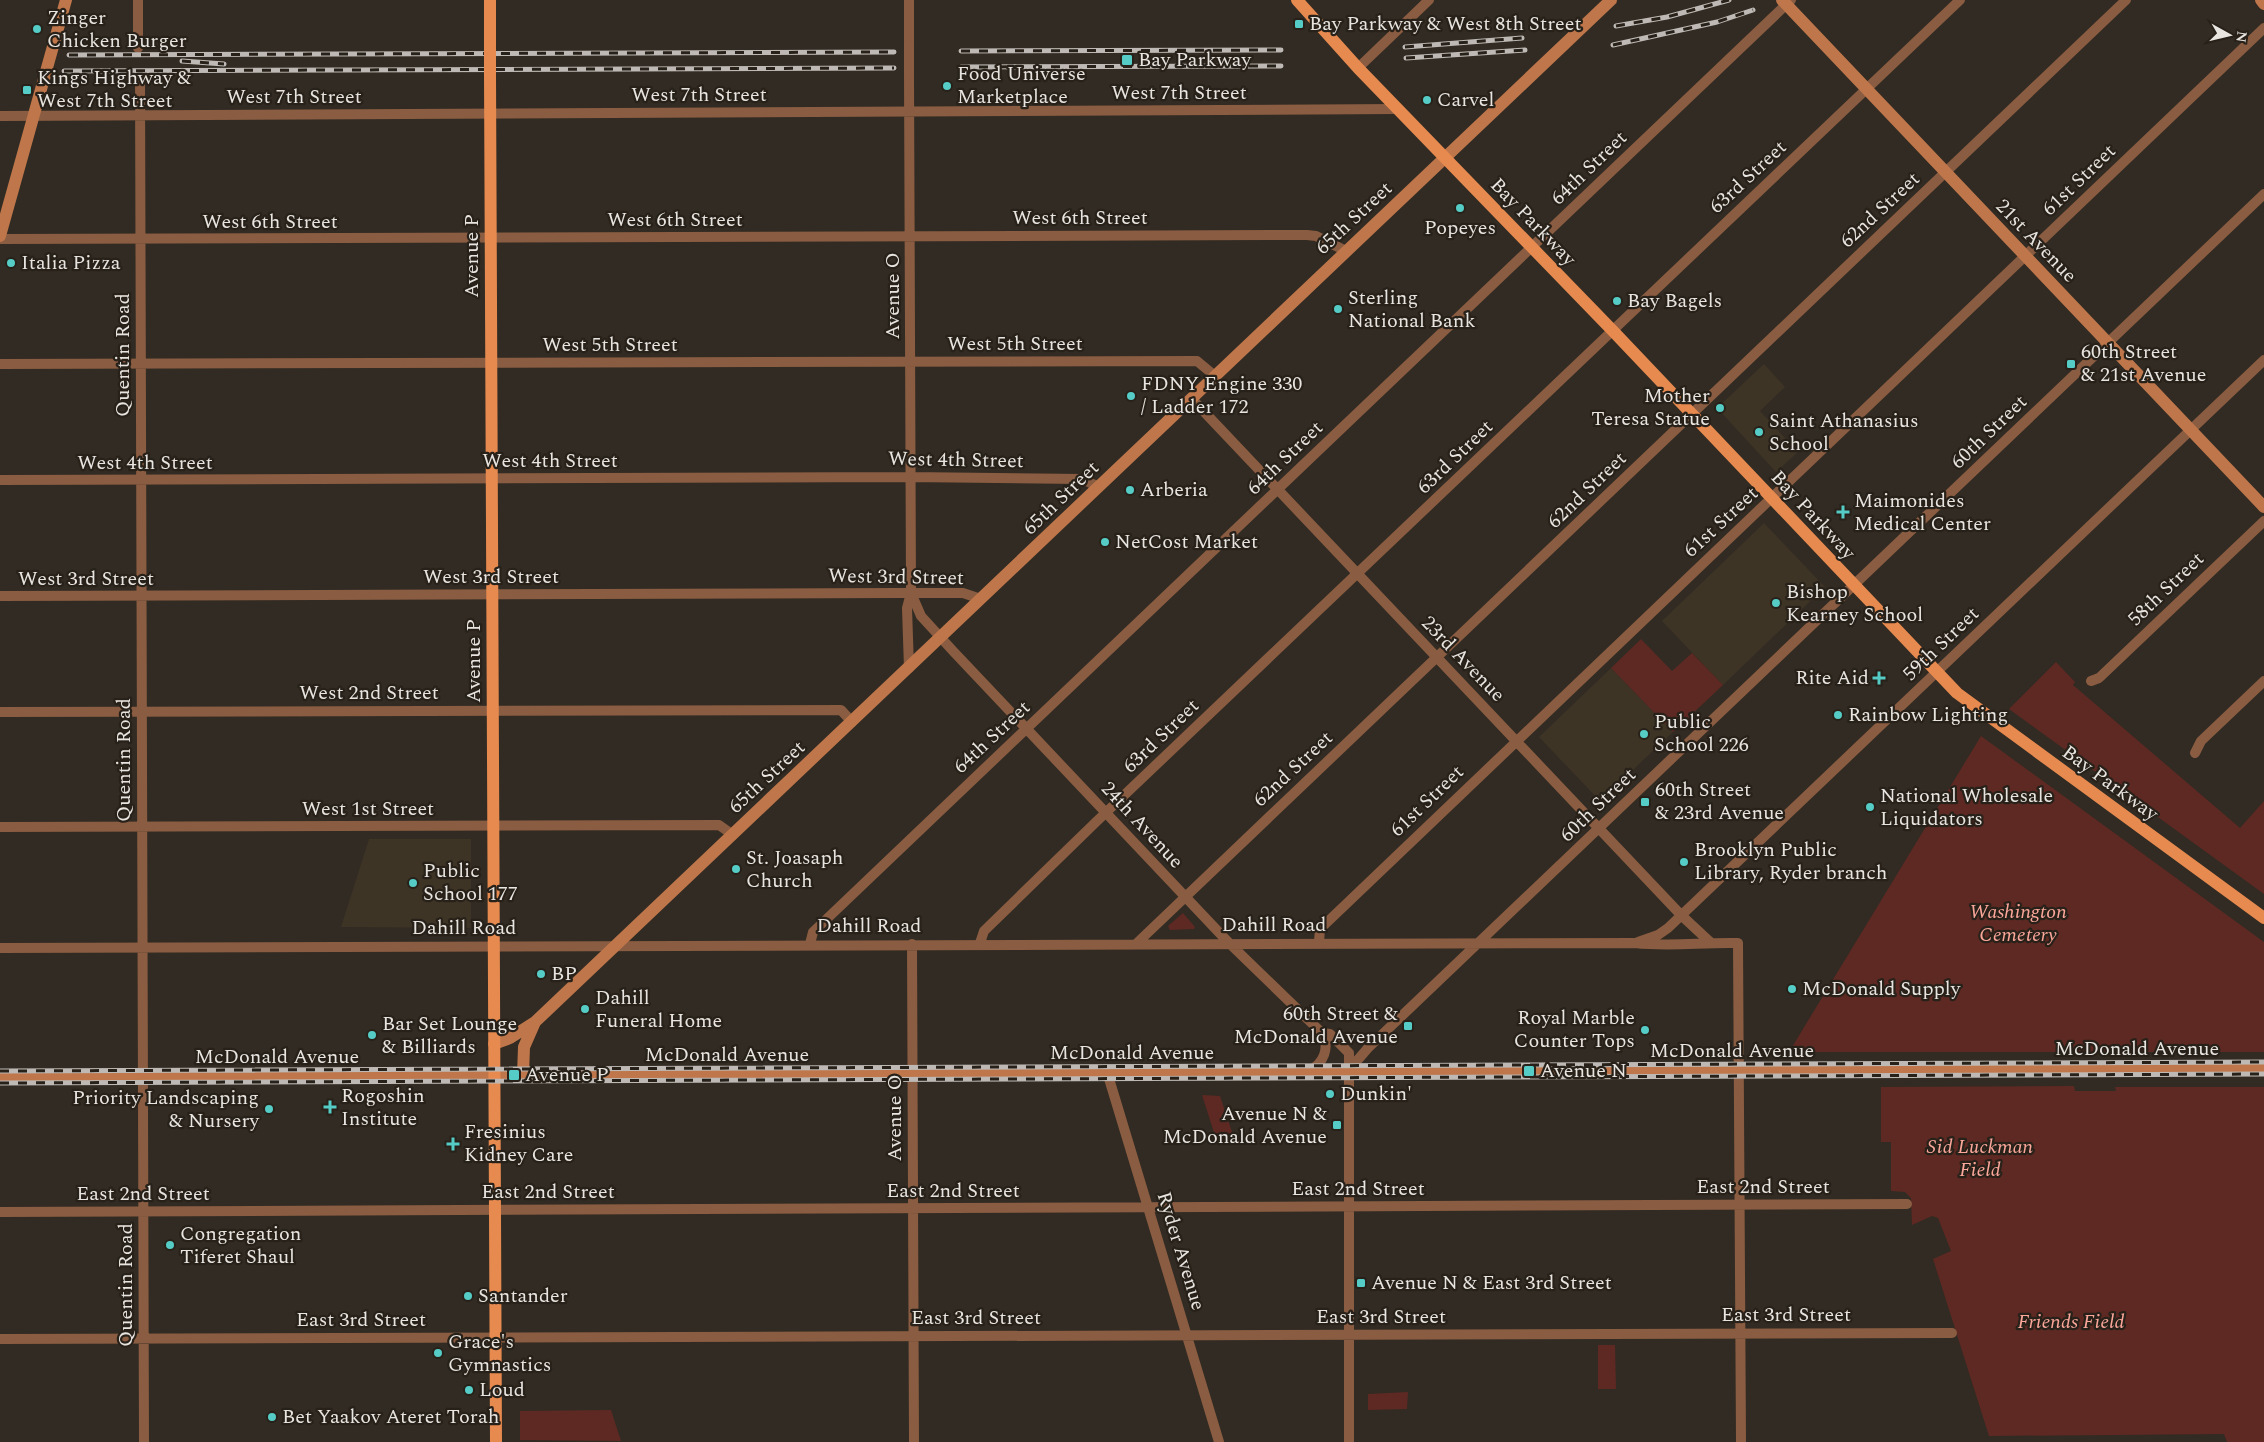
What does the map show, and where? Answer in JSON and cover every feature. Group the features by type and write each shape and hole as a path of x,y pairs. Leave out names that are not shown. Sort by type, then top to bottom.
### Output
{"main road":[{"path":"0,238 66,0"},
{"name":"Avenue P","path":"490,0 496,1442"},
{"name":"Bay Parkway","path":"1297,0 1358,68 1446,157 1963,698 2264,918"},
{"name":"65th Street","path":"494,1044 510,1038 535,1022 1611,0"},
{"path":"2261,0 2264,4"},
{"name":"21st Avenue","path":"1786,1 1945,172 2264,507"},
{"name":"65th Street","path":"524,1075 524,1047 535,1022"},
{"name":"McDonald Avenue","path":"0,1077 1349,1070 2264,1068"}],"street":[{"path":"138,0 138,48"},
{"name":"Avenue O","path":"908,0 911,593 907,608 909,668"},
{"path":"1358,68 1429,0"},
{"name":"63rd Street","path":"980,943 984,931 1106,812 1960,0"},
{"name":"62nd Street","path":"1137,943 2126,0"},
{"name":"64th Street","path":"810,944 813,932 1531,248 1786,1"},
{"name":"61st Street","path":"1319,942 1320,929 2264,28"},
{"name":"Quentin Road","path":"140,78 144,1442"},
{"name":"West 7th Street","path":"0,116 1398,109"},
{"name":"60th Street","path":"1349,1070 1368,1048 2264,194"},
{"name":"West 6th Street","path":"0,238 140,240 1306,235 1316,236 1346,251"},
{"name":"59th Street","path":"1635,943 1658,935 1681,915 2264,360"},
{"name":"West 5th Street","path":"0,364 1197,361 1215,376"},
{"name":"23rd Avenue","path":"1192,399 1681,915 1710,942"},
{"name":"West 4th Street","path":"0,480 910,477 1082,479 1099,487"},
{"name":"58th Street","path":"2091,681 2099,678 2264,521"},
{"name":"Avenue O","path":"911,593 921,616 941,638"},
{"name":"West 3rd Street","path":"0,596 964,593 982,599"},
{"name":"24th Avenue","path":"941,638 1229,943 1322,1033 1330,1034 1350,1053 1349,1070"},
{"path":"2195,753 2201,741 2264,681"},
{"name":"West 2nd Street","path":"0,712 841,710 852,722"},
{"name":"West 1st Street","path":"0,827 719,826 733,835"},
{"name":"Dahill Road","path":"0,948 1319,942 1635,943 1661,946 1710,942 1738,943 1739,1070"},
{"name":"Avenue O","path":"912,944 914,1442"},
{"path":"1309,1071 1319,1064 1324,1055 1326,1043 1322,1033"},
{"path":"1349,1070 1349,1442"},
{"path":"1739,1070 1741,1442"},
{"name":"Ryder Avenue","path":"1107,1072 1189,1335 1219,1442"},
{"name":"East 2nd Street","path":"0,1212 1906,1204"},
{"name":"East 3rd Street","path":"0,1339 1741,1332 1952,1333"}],"shaded area":[{"name":"Saint Athanasius School","path":"1764,364 1785,387 1760,411 1798,452 1776,472 1717,408"},
{"path":"1764,523 1825,587 1723,685 1662,621"},
{"path":"1611,668 1673,732 1600,801 1539,737"},
{"name":"Public School 177","path":"369,839 471,839 471,928 341,927"}],"green space":[{"path":"1641,639 1672,671 1692,653 1723,685 1673,732 1611,668"},
{"path":"2056,662 2075,682 2073,685 2240,828 2264,801 2264,894 2009,709"},
{"name":"Washington Cemetery","path":"1981,736 2264,942 2264,1052 1789,1052"},
{"path":"1183,913 1195,927 1194,929 1170,930 1168,926"},
{"path":"2074,1086 2075,1091 2116,1091 2115,1087 2264,1087 2264,1442 2227,1442 2224,1434 1989,1436 1933,1259 1951,1251 1938,1218 1932,1216 1912,1225 1911,1198 1905,1192 1891,1191 1891,1142 1881,1142 1881,1087"},
{"path":"1202,1095 1220,1096 1235,1141 1217,1142"},
{"path":"1598,1345 1615,1345 1616,1389 1598,1389"},
{"path":"1408,1392 1407,1409 1368,1410 1368,1394"},
{"path":"611,1410 621,1441 520,1440 520,1411"}],"railway":[{"path":"1616,26 1667,17 1729,0"},
{"path":"1613,45 1717,22 1753,10"},
{"path":"1405,47 1522,38"},
{"path":"961,51 1281,50"},
{"path":"1406,58 1525,50"},
{"path":"69,55 894,52"},
{"path":"182,61 224,64"},
{"path":"961,67 1281,66"},
{"path":"64,71 894,68"},
{"path":"0,1071 2264,1062"},
{"path":"0,1083 2264,1074"}],"place":[{"name":"Bay Parkway & West 8th Street","path":"1299,24"},
{"name":"Zinger Chicken Burger","path":"37,29"},
{"name":"Bay Parkway","path":"1127,60"},
{"name":"Food Universe Marketplace","path":"947,86"},
{"name":"Kings Highway & West 7th Street","path":"27,90"},
{"name":"Carvel","path":"1427,100"},
{"name":"Popeyes","path":"1460,208"},
{"name":"Italia Pizza","path":"11,263"},
{"name":"Bay Bagels","path":"1617,301"},
{"name":"Sterling National Bank","path":"1338,309"},
{"name":"60th Street & 21st Avenue","path":"2071,364"},
{"name":"FDNY Engine 330 / Ladder 172","path":"1131,396"},
{"name":"Mother Teresa Statue","path":"1720,408"},
{"name":"Saint Athanasius School","path":"1759,432"},
{"name":"Arberia","path":"1130,490"},
{"name":"Maimonides Medical Center","path":"1843,512"},
{"name":"NetCost Market","path":"1105,542"},
{"name":"Bishop Kearney School","path":"1776,603"},
{"name":"Rite Aid","path":"1879,678"},
{"name":"Rainbow Lighting","path":"1838,715"},
{"name":"Public School 226","path":"1644,734"},
{"name":"60th Street & 23rd Avenue","path":"1645,802"},
{"name":"National Wholesale Liquidators","path":"1870,807"},
{"name":"Brooklyn Public Library, Ryder branch","path":"1684,862"},
{"name":"St. Joasaph Church","path":"736,869"},
{"name":"Public School 177","path":"413,883"},
{"name":"BP","path":"541,974"},
{"name":"McDonald Supply","path":"1792,989"},
{"name":"Dahill Funeral Home","path":"585,1009"},
{"name":"60th Street & McDonald Avenue","path":"1408,1026"},
{"name":"Royal Marble Counter Tops","path":"1645,1030"},
{"name":"Bar Set Lounge & Billiards","path":"372,1035"},
{"name":"Avenue N","path":"1529,1071"},
{"name":"Avenue P","path":"514,1075"},
{"name":"Dunkin'","path":"1330,1094"},
{"name":"Rogoshin Institute","path":"330,1107"},
{"name":"Priority Landscaping & Nursery","path":"269,1109"},
{"name":"Avenue N & McDonald Avenue","path":"1337,1125"},
{"name":"Fresinius Kidney Care","path":"453,1144"},
{"name":"Congregation Tiferet Shaul","path":"170,1245"},
{"name":"Avenue N & East 3rd Street","path":"1361,1283"},
{"name":"Santander","path":"468,1296"},
{"name":"Grace's Gymnastics","path":"438,1353"},
{"name":"Loud","path":"469,1390"},
{"name":"Bet Yaakov Ateret Torah","path":"272,1417"}],"park label":[{"name":"Sid Luckman Field","path":"1980,1158"},
{"name":"Friends Field","path":"2071,1322"}]}
